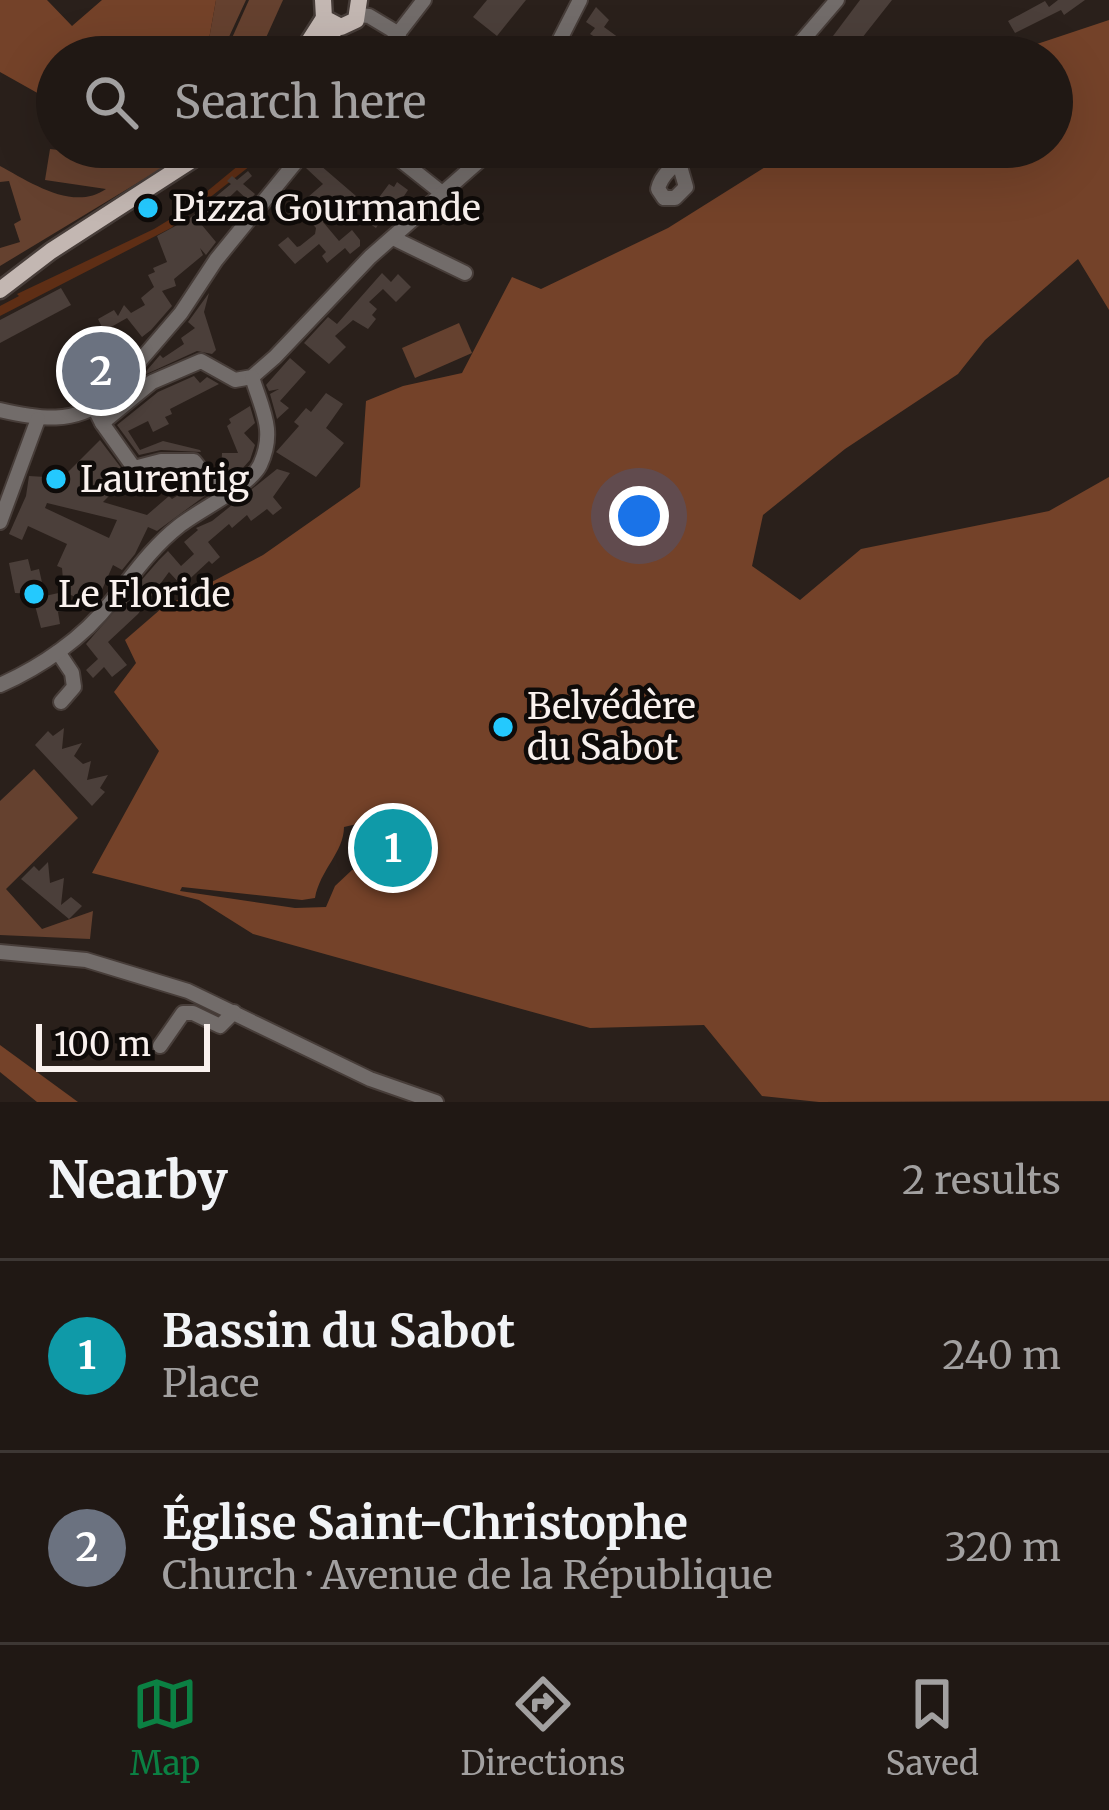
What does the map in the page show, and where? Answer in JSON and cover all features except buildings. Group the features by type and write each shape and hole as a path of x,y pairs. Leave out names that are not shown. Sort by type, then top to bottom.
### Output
{"main road":[{"path":"328,15 352,24 363,11"},
{"path":"0,290 51,250 179,168"},
{"path":"0,274 51,250"}],"street":[{"path":"390,36 424,0"},
{"path":"562,36 580,0"},
{"path":"806,36 837,0"},
{"path":"363,11 393,30"},
{"path":"99,416 108,398 181,313 215,260 291,168"},
{"path":"410,168 442,193"},
{"path":"0,410 38,419 99,416 152,382 201,361 235,380 252,377 315,319 370,257 471,168"},
{"path":"393,238 465,273"},
{"path":"0,685 58,652 108,607 160,542 254,475 270,431 252,377"},
{"path":"99,416 134,468 161,461 194,461 221,495"},
{"path":"0,522 38,419"},
{"path":"58,652 72,673 74,688 61,702"},
{"path":"0,952 112,966 188,991 370,1079 436,1102"},
{"path":"160,1046 183,1013 220,1026 234,1012"}],"shaded area":[{"path":"0,0 47,0 72,26 102,0 216,0 210,36 36,36 36,92 0,72"},
{"path":"216,0 246,0 229,36 210,36"},
{"path":"249,0 283,0 267,36 233,36"},
{"path":"1109,20 1109,310 1078,259 985,340 958,374 845,449 763,515 752,566 800,600 861,549 1049,511 1109,477 1109,1101 819,1102 762,1096 704,1025 590,1028 253,934 199,900 92,873 159,751 114,692 136,663 125,640 162,608 263,555 360,487 366,401 403,386 462,373 512,277 541,289 668,228 764,168 1073,168 1073,36 1061,36","holes":["357,824 390,832 410,848 407,861 393,871 352,870 335,886 326,907 295,908 180,891 182,887 315,898 344,827"]},
{"path":"0,166 66,196 93,195 106,189 45,180 47,168 162,168 0,266 0,248 20,242 14,224 21,220 9,181 0,182"},
{"path":"235,168 247,168 171,228 0,316 0,306 17,294 182,212"},
{"path":"459,323 472,353 415,378 402,348"},
{"path":"34,769 78,818 6,889 42,929 93,911 90,939 0,935 0,801"},
{"path":"0,1045 78,1102 37,1102 0,1072"}],"place":[{"name":"Pizza Gourmande","path":"148,208"},
{"name":"Église Saint-Christophe","path":"101,371"},
{"name":"Laurentig","path":"56,479"},
{"name":"Le Floride","path":"34,594"},
{"name":"Belvédère du Sabot","path":"503,727"},
{"name":"Bassin du Sabot","path":"393,848"}]}
